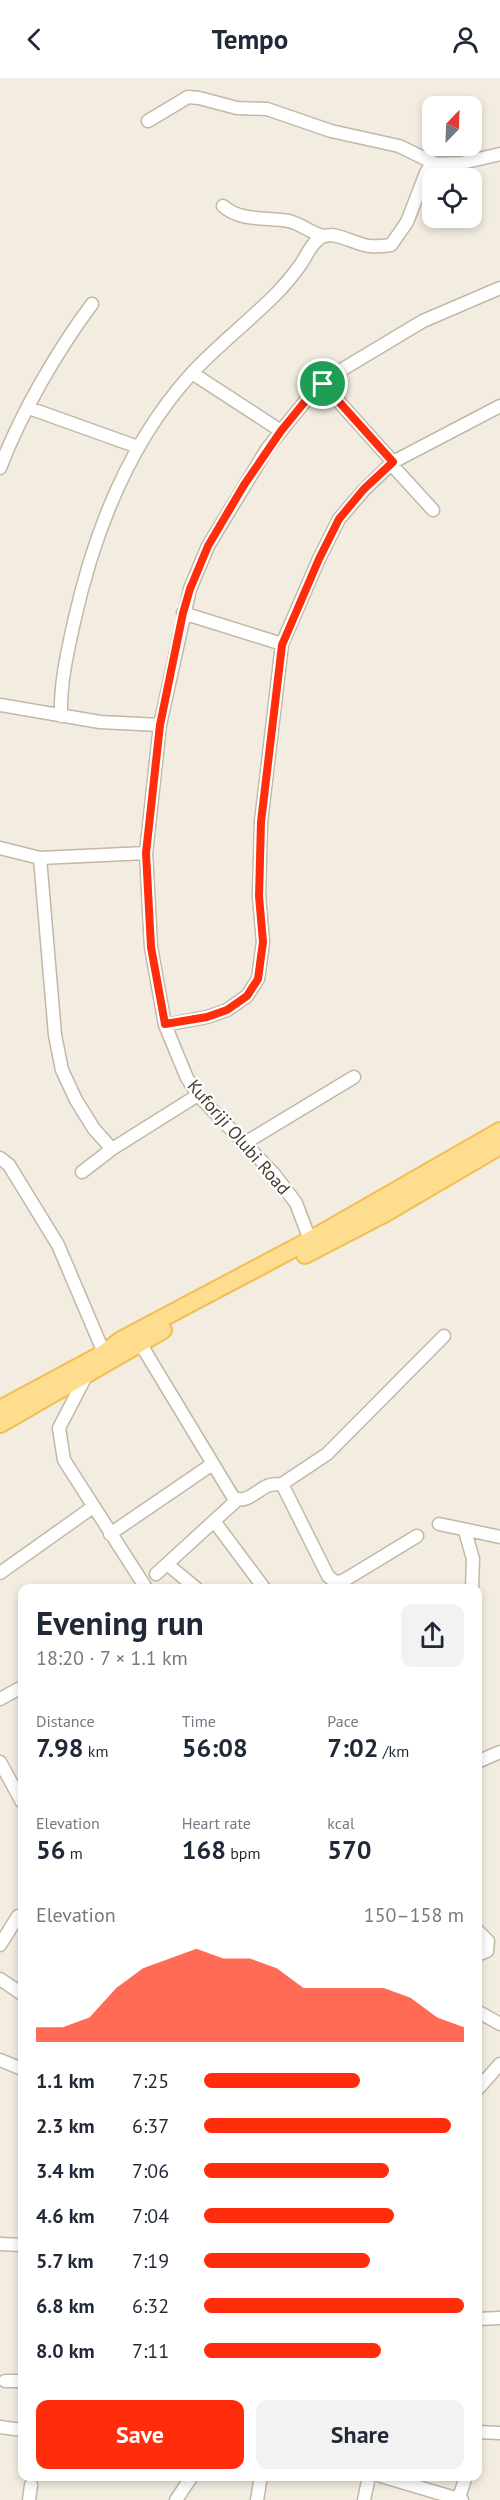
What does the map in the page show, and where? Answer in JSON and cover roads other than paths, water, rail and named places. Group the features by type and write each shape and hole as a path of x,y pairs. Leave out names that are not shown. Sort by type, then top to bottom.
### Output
{"main road":[{"path":"0,1424 86,1376 199,1305 500,1131"},
{"path":"0,1409 104,1353 121,1340 199,1305 382,1215 500,1146"}],"street":[{"path":"148,121 188,97 199,98 237,108 267,109 332,131 399,146 436,164"},
{"path":"61,716 60,689 63,670 99,530 138,447 192,373 282,288 301,264 315,240 332,235 362,246 391,244 407,222 430,166 462,163 500,154"},
{"path":"223,206 229,211 262,220 292,222 323,236"},
{"name":"Kuforiji Olubi Road","path":"310,1240 296,1203 245,1143 198,1095 178,1060 165,1024 151,947 146,853 160,725 190,589 208,546 267,449 281,431 307,399 338,372 406,330 500,288"},
{"path":"0,468 29,408 70,334 92,304"},
{"path":"192,373 281,431"},
{"path":"323,384 434,510"},
{"path":"165,1024 207,1017 227,1010 247,996 258,979 263,942 259,896 261,822 282,645 339,519 364,489 392,463 500,406"},
{"path":"29,408 138,447"},
{"path":"183,613 282,645"},
{"path":"0,705 100,722 160,725"},
{"path":"0,848 40,858 146,853"},
{"path":"40,858 55,1035 62,1070 76,1100 94,1129 112,1149"},
{"path":"245,1143 354,1077"},
{"path":"82,1172 112,1149 198,1095"},
{"path":"0,1158 15,1174 58,1245 104,1353"},
{"path":"156,1574 237,1500 244,1500 268,1485 282,1484 327,1454 444,1336"},
{"path":"140,1342 225,1488 237,1500"},
{"path":"86,1376 59,1428 64,1460 143,1584"},
{"path":"110,1534 212,1465"},
{"path":"282,1484 328,1576 335,1582 343,1581 417,1536"},
{"path":"0,1573 93,1507"},
{"path":"214,1521 261,1584"},
{"path":"439,1524 500,1537"},
{"path":"465,1531 473,1559 472,1584"},
{"path":"167,1564 191,1584"},
{"path":"0,1699 18,1689"},
{"path":"482,1760 500,1752"},
{"path":"0,1761 18,1795"},
{"path":"0,1945 18,1916"},
{"path":"482,1935 488,1941 487,1950 482,1952"},
{"path":"0,1979 18,1991"},
{"path":"482,2014 500,2024"},
{"path":"0,2060 18,2067"},
{"path":"482,2084 500,2064"},
{"path":"0,2244 18,2245"},
{"path":"482,2319 500,2318"},
{"path":"5,2381 18,2381"},
{"path":"0,2427 18,2429"},
{"path":"482,2432 500,2433"},
{"path":"176,2500 189,2481"},
{"path":"257,2500 260,2481"},
{"path":"364,2500 368,2481"},
{"path":"398,2481 460,2499 465,2481"},
{"path":"29,2500 32,2486"}]}
